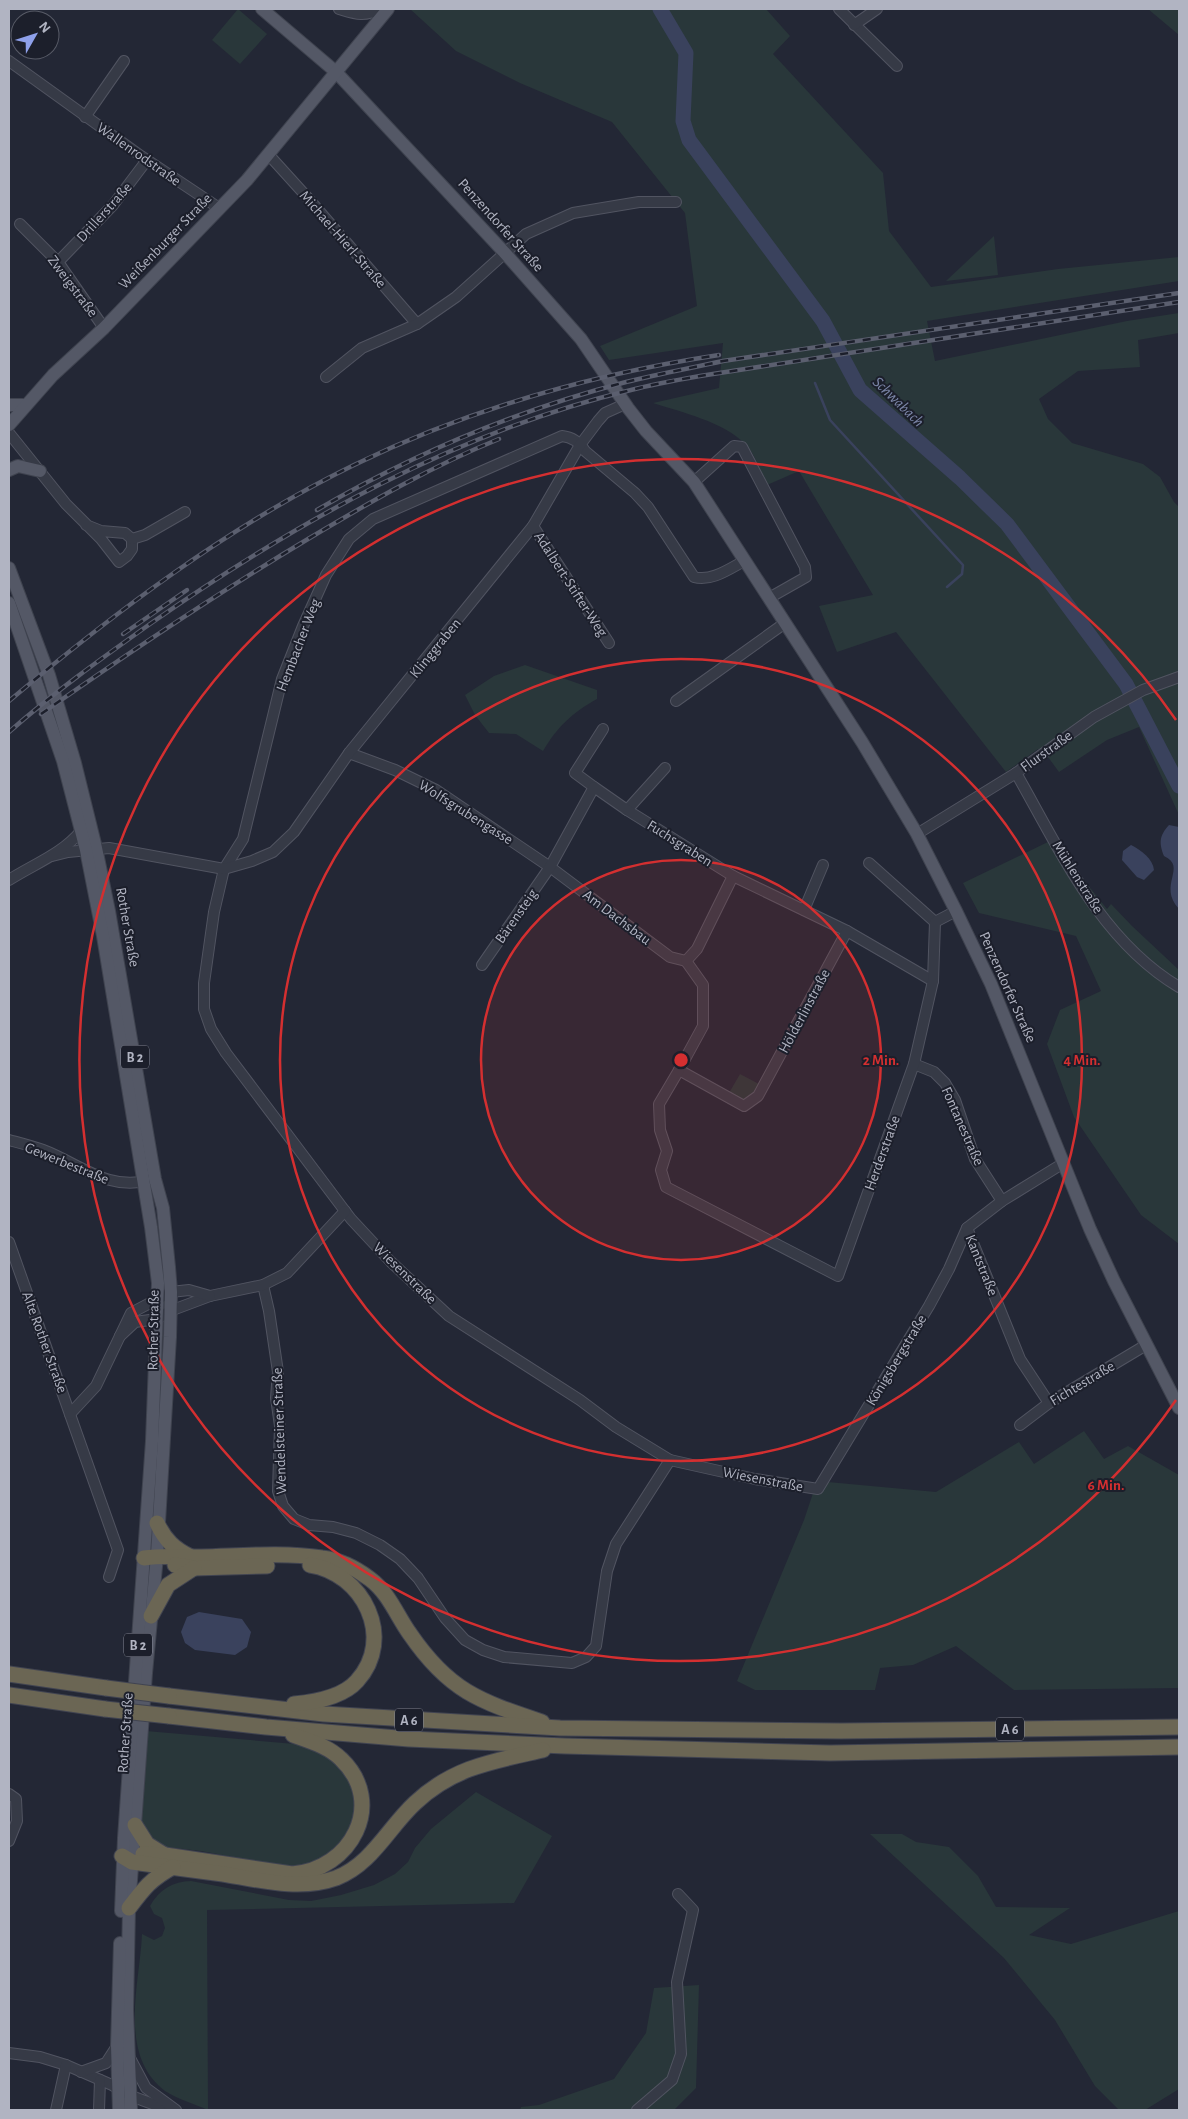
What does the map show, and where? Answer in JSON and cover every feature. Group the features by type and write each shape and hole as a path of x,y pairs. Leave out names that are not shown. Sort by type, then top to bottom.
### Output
{"highway":[{"path":"157,1523 164,1536 172,1545 193,1563"},
{"path":"151,1616 168,1585 193,1563 291,1555 324,1558 347,1565 371,1580 388,1598 409,1633 432,1665 454,1685 480,1700 560,1728"},
{"path":"152,1559 193,1563 311,1565 328,1570 348,1581 361,1596 370,1612 374,1638 369,1662 357,1682 341,1693 311,1703 259,1706"},
{"name":"A 6","path":"9,1674 106,1688 324,1714 560,1728 860,1730 1179,1727"},
{"name":"A 6","path":"9,1695 105,1709 266,1727 409,1739 565,1746 830,1752 1179,1747"},
{"path":"129,1857 292,1874 312,1871 325,1865 345,1849 354,1837 362,1812 358,1784 351,1771 340,1758 327,1749 310,1741 266,1727"},
{"path":"135,1825 147,1844 169,1861 290,1884 318,1883 348,1872 372,1853 414,1804 439,1784 475,1766 565,1746"},
{"path":"129,1908 147,1884 169,1861"}],"main road":[{"name":"Penzendorfer Straße","path":"262,9 336,72 504,252 581,339 625,404 646,431 694,482 862,742 917,834 956,911 1013,1036 1062,1164 1114,1281 1179,1408"},
{"name":"Weißenburger Straße","path":"9,424 24,405 53,375 104,328 247,180 388,9"},
{"path":"9,405 24,405"},
{"path":"9,470 18,466 40,471"},
{"name":"Rother Straße","path":"9,568 49,675 75,763 91,849 103,936 151,1227 158,1283 157,1319 154,1332 151,1616 135,1825 129,1857 127,2010 131,2110"},
{"name":"Rother Straße","path":"9,602 63,761 81,831 91,849 109,911 155,1179 163,1208 171,1292 166,1415 152,1559 129,1857 117,2046 119,2110"}],"street":[{"path":"339,9 362,15 378,9"},
{"path":"838,9 897,66"},
{"path":"854,25 877,9"},
{"name":"Wallenrodstraße","path":"9,61 85,117 219,208"},
{"name":"Wallenrodstraße","path":"85,117 124,61"},
{"name":"Michael-Hierl-Straße","path":"268,154 308,197 417,324"},
{"name":"Drillerstraße","path":"58,262 113,205 147,160"},
{"path":"326,377 362,348 417,324 456,297 526,234 573,213 639,202 676,202"},
{"name":"Zweigstraße","path":"20,224 58,262 104,328"},
{"name":"Klinggraben","path":"224,868 252,861 273,852 294,832 349,753 533,526 580,445 605,413 625,404"},
{"path":"9,433 66,504 86,525 101,539 119,562 127,556 132,548 132,539 125,533 101,531 86,525"},
{"name":"Hembacher Weg","path":"224,868 243,839 282,679 326,575 349,539 373,519 562,436 568,436 580,445"},
{"path":"580,445 635,493 648,507 694,577 703,580 720,574 744,561"},
{"path":"694,482 734,446 742,447 805,568 806,577 769,598"},
{"path":"132,539 145,535 185,512"},
{"name":"Adalbert-Stifter-Weg","path":"533,526 608,643"},
{"path":"676,701 785,623"},
{"name":"Flurstraße","path":"917,834 1016,773 1094,717 1143,690 1179,677"},
{"name":"Fuchsgraben","path":"603,729 575,773 627,810 733,876 847,931"},
{"name":"Wolfsgrubengasse","path":"349,753 395,770 436,790 550,867"},
{"path":"627,810 665,768"},
{"name":"Mühlenstraße","path":"1016,773 1094,907 1128,946 1161,976 1179,987"},
{"path":"550,867 594,787"},
{"path":"9,880 52,856 81,831"},
{"path":"52,856 68,852 109,848 224,868"},
{"path":"870,863 935,922 956,911"},
{"path":"804,910 823,865"},
{"name":"Am Dachsbau","path":"550,867 670,957 686,961"},
{"name":"Bärensteig","path":"482,965 550,867"},
{"name":"Wiesenstraße","path":"224,868 214,912 204,983 204,1009 211,1029 226,1053 345,1211 391,1262 449,1316 580,1400 616,1427 670,1460 756,1479 818,1489"},
{"path":"679,1070 703,1026 703,985 686,961 698,949 733,876"},
{"name":"Herderstraße","path":"679,1070 659,1104 660,1130 667,1151 661,1170 666,1187 838,1276 914,1064 933,981 935,922"},
{"path":"847,931 933,981"},
{"name":"Hölderlinstraße","path":"679,1070 744,1106 758,1096 847,931"},
{"name":"Fontanestraße","path":"914,1064 934,1072 945,1083 954,1100 975,1159 1002,1201"},
{"name":"Gewerbestraße","path":"9,1140 43,1150 116,1183 143,1182 155,1179"},
{"name":"Kantstraße","path":"1049,1403 1020,1359 967,1228 1002,1201 1062,1164"},
{"path":"171,1292 189,1290 210,1296 263,1286 287,1273 345,1211"},
{"name":"Königsbergstraße","path":"818,1489 929,1306 949,1269 967,1228"},
{"name":"Alte Rother Straße","path":"9,1242 118,1550 109,1577"},
{"name":"Wendelsteiner Straße","path":"263,1286 269,1311 278,1372 276,1398 280,1426 278,1491 283,1506 294,1519 309,1525 333,1527 356,1532 400,1559 418,1578 445,1618 465,1640 484,1650 504,1657 572,1663 586,1657 596,1646 607,1571 616,1544 670,1460"},
{"name":"Alte Rother Straße","path":"70,1414 96,1386 131,1313 171,1292"},
{"name":"Alte Rother Straße","path":"120,1336 135,1322 157,1319 210,1296"},
{"name":"Fichtestraße","path":"1020,1425 1049,1403 1146,1345"},
{"path":"9,1794 16,1799 17,1822 9,1841"},
{"path":"637,2110 672,2080 681,2054 677,1982 693,1910 678,1894"},
{"path":"81,2072 106,2063 117,2046"},
{"path":"9,2053 40,2057 66,2065 119,2088 131,2096 169,2110"},
{"path":"129,2054 146,2088 176,2110"},
{"path":"56,2110 66,2065"},
{"path":"99,2110 100,2080"}],"shaded area":[{"path":"238,9 267,34 240,64 212,40"},
{"path":"410,9 766,9 790,36 773,54 883,173 889,231 931,287 1058,269 1179,257 1179,281 927,321 935,361 1127,321 1179,313 1179,333 1138,340 1140,367 1078,371 1039,399 1048,419 1072,443 1143,464 1160,477 1174,502 1179,507 1179,815 1139,727 1107,740 1059,772 1048,757 1038,749 1006,772 896,632 837,652 819,606 873,595 799,471 767,485 752,452 736,436 702,419 653,403 719,388 723,343 609,360 600,346 697,306 685,213 612,122 520,83 456,51"},
{"path":"1148,9 1179,9 1179,35"},
{"path":"994,236 998,275 946,281"},
{"path":"525,665 597,690 597,699 566,721 554,734 543,751 516,734 489,733 475,715 465,695 494,676"},
{"path":"1052,840 1107,909 1111,904 1179,970 1179,1244 1141,1215 1074,1117 1047,1044 1060,1010 1101,991 1076,936 979,913 963,883"},
{"path":"740,1074 759,1084 755,1093 743,1101 729,1093"},
{"path":"1084,1431 1104,1459 1128,1446 1179,1475 1179,1688 1014,1690 956,1646 913,1665 880,1668 875,1690 755,1690 737,1681 804,1520 817,1481 936,1492 1019,1442 1034,1464"},
{"path":"146,1731 309,1746 334,1758 353,1784 357,1811 345,1842 325,1859 292,1868 201,1851 166,1847 150,1837 142,1824"},
{"path":"476,1792 552,1836 514,1903 207,1910 208,2110 170,2094 150,2076 141,2058 136,2038 136,1996 142,1934 154,1940 162,1936 165,1928 162,1918 154,1914 150,1906 162,1891 172,1885 191,1881 289,1900 311,1901 341,1895 374,1885 395,1874 408,1862 415,1848 431,1829"},
{"path":"870,1834 902,1834 916,1842 949,1847 978,1876 996,1907 1070,1908 1029,1935 1071,1944 1179,1911 1179,2089 1145,2110 1119,2110 1095,2086 1055,2020 1004,1958"},
{"path":"699,1985 696,2088 674,2110 520,2110 521,2107 539,2105 614,2079 646,2033 654,1988"}],"water":[{"path":"1169,825 1179,827 1179,909 1173,900 1171,892 1173,866 1171,860 1164,856 1161,847 1163,833"},
{"path":"1131,845 1146,855 1153,866 1154,870 1144,880 1137,877 1122,860 1123,851"},
{"path":"199,1612 242,1619 251,1632 247,1647 235,1655 195,1650 185,1643 181,1632 187,1617"}],"waterway":[{"name":"Schwabach","path":"660,9 686,53 683,121 689,140 823,321 860,390 960,478 1007,524 1126,684 1179,786"},
{"path":"815,383 830,420 963,565 962,574 947,587"}],"railway":[{"path":"317,510 428,452 506,420 586,393 626,382 723,361 1179,293"},
{"path":"9,732 60,690 150,624 262,550 380,484 440,456 503,430 566,408 631,390 700,376 1179,302"},
{"path":"9,701 90,635 174,572 262,515 354,465 442,427 532,396 625,372 719,355"},
{"path":"41,714 173,624 308,539 425,473 499,439"},
{"path":"123,634 187,590"}]}
